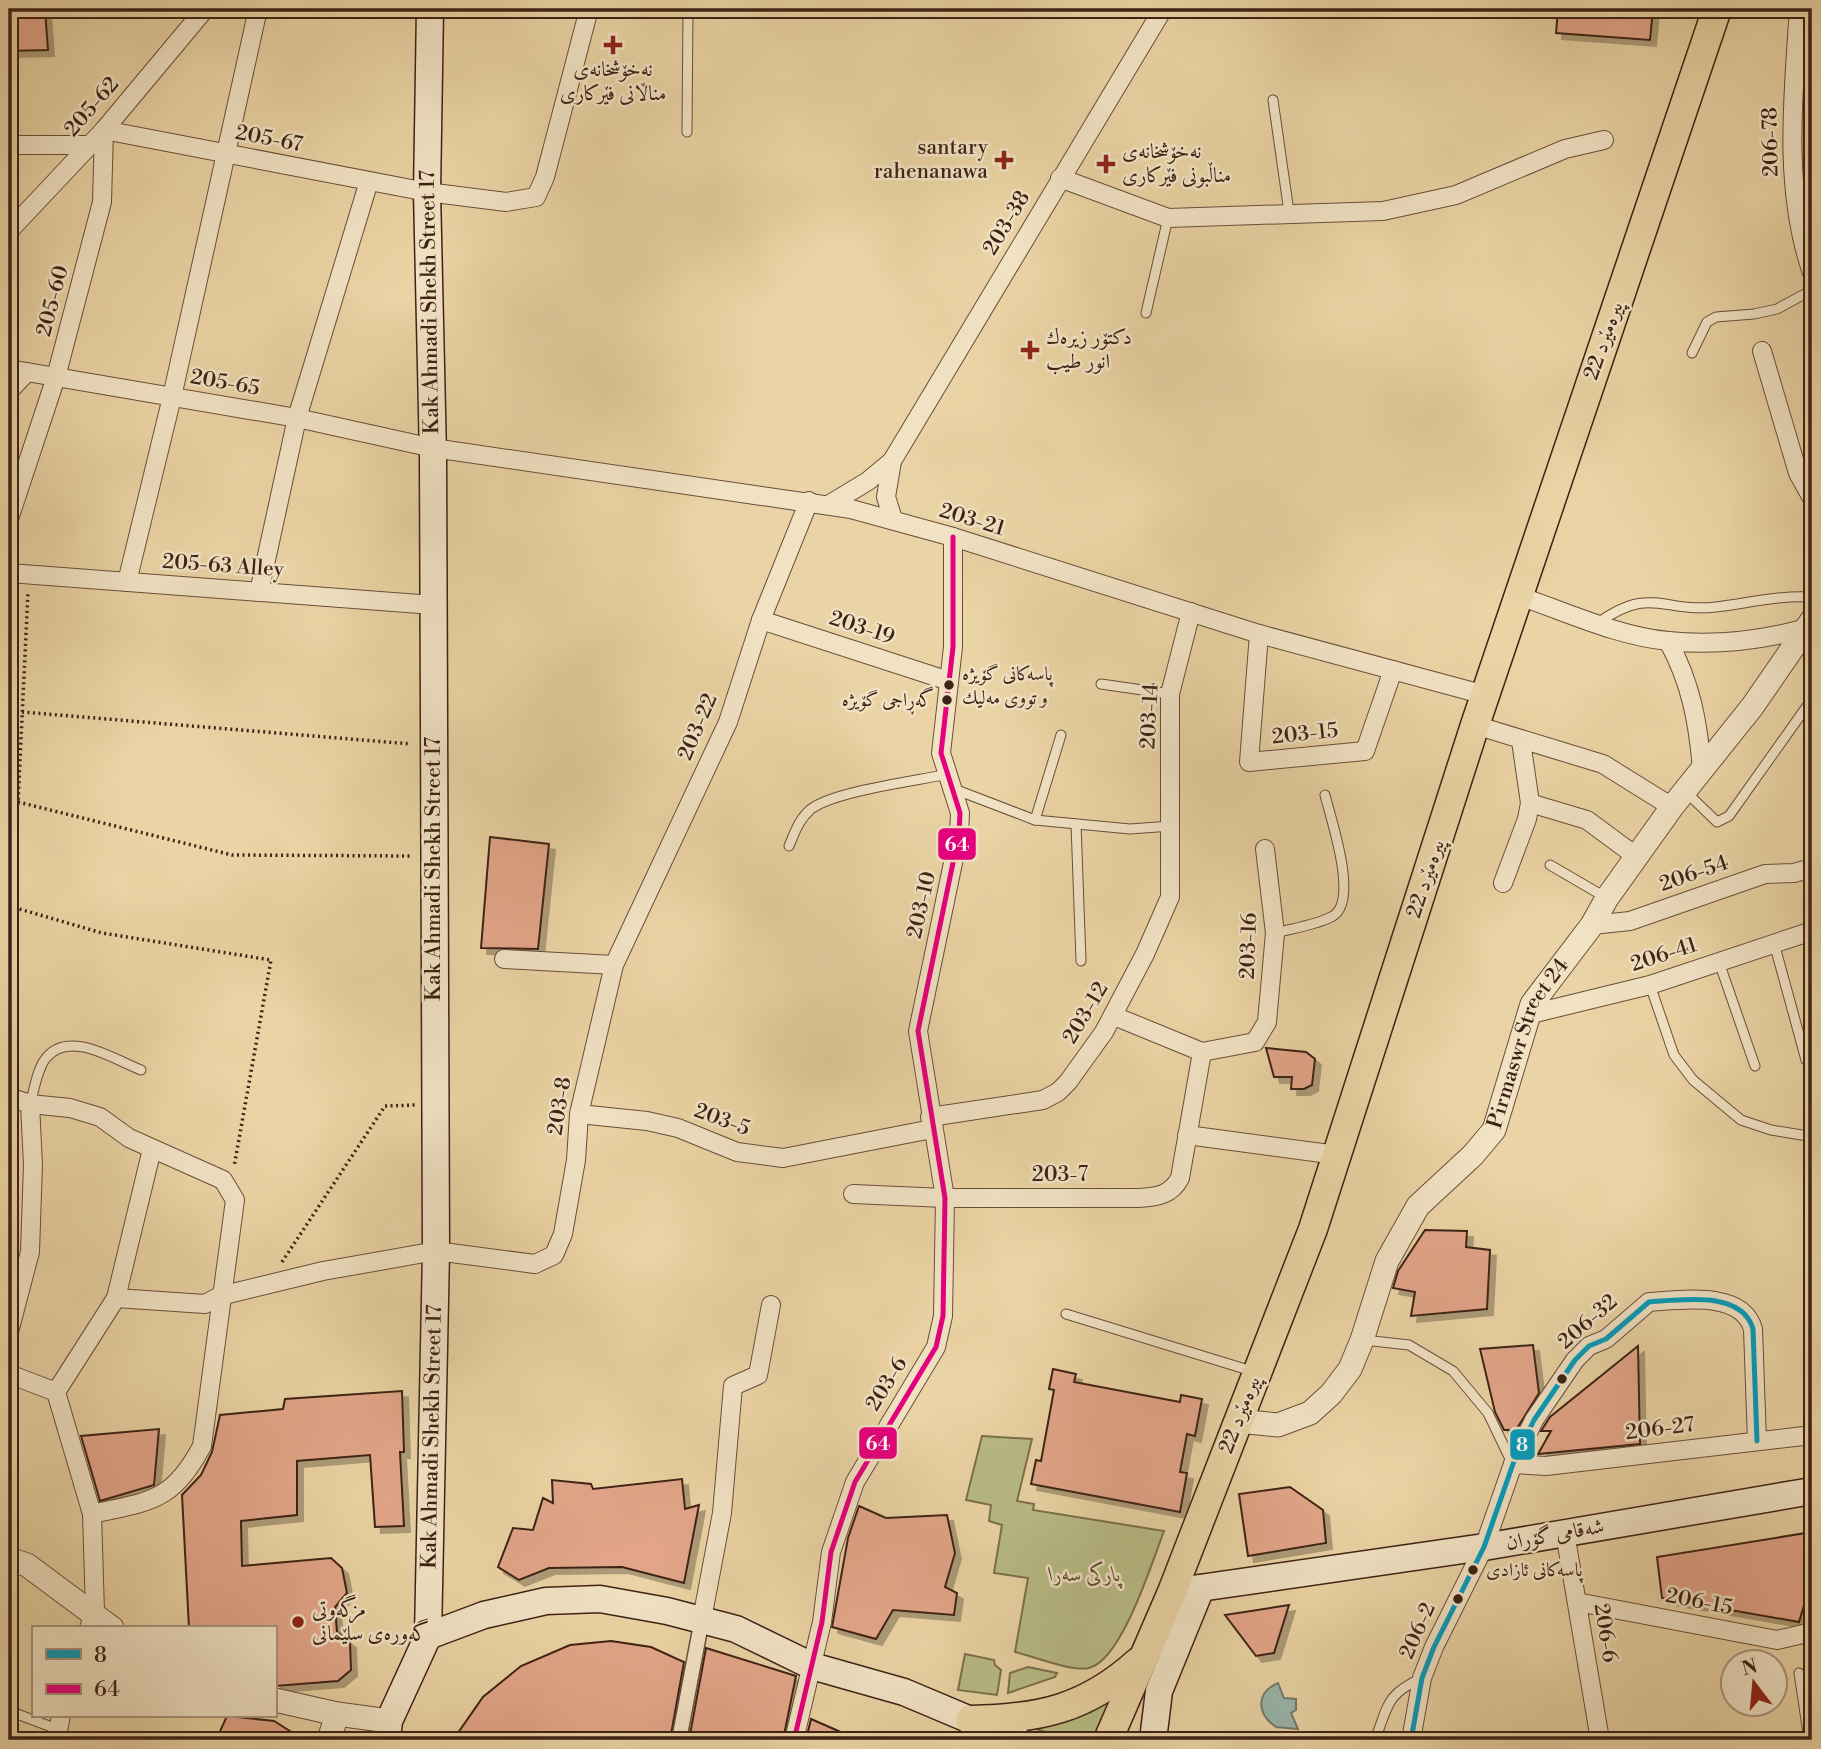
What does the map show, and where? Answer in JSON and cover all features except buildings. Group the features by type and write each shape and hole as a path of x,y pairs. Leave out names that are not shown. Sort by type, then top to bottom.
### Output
{"main road":[{"name":"Kak Ahmadi Shekh Street 17","path":"388,1731 428,1636 436,1251 433,448 427,192 430,9"},
{"name":"22 پیرەمێرد","path":"1108,1740 1172,1592 1313,1229 1475,725 1717,9"},
{"name":"شەقامی گۆران","path":"1172,1592 1484,1547 1812,1491"},
{"path":"1153,1740 1159,1691 1201,1588"},
{"path":"428,1636 484,1615 547,1601 600,1599 702,1619 736,1629 812,1666 904,1692 1012,1739"},
{"path":"971,1720 1003,1719 1059,1710 1089,1699 1113,1685 1146,1656"}],"street":[{"name":"205-62","path":"9,231 104,130 205,9"},
{"path":"127,582 172,397 258,9"},
{"name":"205-67","path":"104,130 427,192 506,202 536,197 545,177 589,9"},
{"name":"203-38","path":"893,519 886,485 892,461 1163,9"},
{"name":"206-78","path":"1804,16 1793,103 1795,203 1812,273"},
{"name":"205-60","path":"9,519 56,377 102,202 104,130"},
{"path":"1060,178 1168,218 1383,211 1456,195 1565,149 1604,140"},
{"path":"9,145 90,145"},
{"path":"259,592 297,418 369,181"},
{"path":"1762,351 1798,473 1812,498"},
{"path":"9,391 18,371"},
{"name":"205-65","path":"18,371 297,418 433,448"},
{"name":"203-21","path":"433,448 624,478 809,501 893,519 1259,634 1485,695"},
{"name":"203-38","path":"830,505 862,485 892,461"},
{"name":"203-22","path":"614,965 728,722 761,620 809,501"},
{"name":"203-10","path":"931,1123 918,1031 958,849 960,813 941,752 953,647 953,537"},
{"name":"205-63 Alley","path":"9,573 433,605"},
{"path":"1519,596 1596,624 1668,641 1762,640 1811,626"},
{"name":"203-14","path":"1171,826 1170,694 1191,611"},
{"name":"203-19","path":"761,620 949,681"},
{"name":"Pirmaswr Street 24","path":"1238,1421 1278,1426 1310,1413 1331,1394 1350,1369 1387,1261 1418,1206 1473,1155 1494,1130 1517,1060 1527,1015 1678,799 1752,707 1811,626"},
{"name":"203-15","path":"1259,634 1249,762 1365,751 1394,670"},
{"path":"1668,641 1685,672 1693,698 1702,769"},
{"path":"1475,725 1603,764 1678,799"},
{"path":"1503,883 1527,819 1530,803 1521,741"},
{"path":"1530,803 1587,820 1637,857"},
{"name":"203-12","path":"931,1123 1043,1100 1058,1092 1084,1061 1114,1016 1170,897 1171,826"},
{"name":"203-16","path":"1202,1052 1255,1042 1267,1022 1275,933 1265,849"},
{"name":"206-54","path":"1592,925 1630,921 1765,874 1794,873 1812,868"},
{"name":"206-41","path":"1527,1015 1650,985 1812,930"},
{"path":"504,959 614,965"},
{"name":"203-8","path":"436,1251 535,1264 554,1255 565,1222 576,1160 579,1114 614,965"},
{"path":"1114,1016 1202,1052 1187,1135 1337,1155"},
{"path":"9,1097 30,1104 69,1108 100,1117 129,1138 223,1180 234,1200 202,1446 187,1475 156,1499 92,1514"},
{"path":"9,1332 30,1252 33,1165 30,1104"},
{"name":"203-5","path":"579,1114 647,1121 678,1128 737,1152 783,1158 931,1123"},
{"name":"203-6","path":"794,1740 822,1622 831,1552 855,1482 936,1347 945,1290 945,1198 931,1123"},
{"name":"203-7","path":"853,1194 945,1198 1154,1197 1174,1189 1180,1178 1187,1135"},
{"path":"92,1620 92,1514 56,1392 116,1298 152,1149"},
{"path":"116,1298 205,1304 220,1296 267,1284 436,1251"},
{"name":"206-32","path":"1484,1547 1513,1464 1535,1420 1575,1360 1589,1346 1606,1339 1637,1309 1649,1303 1665,1301 1734,1305 1750,1317 1753,1329 1758,1441"},
{"path":"679,1740 722,1513 733,1385 758,1375 771,1305"},
{"path":"9,1374 56,1392"},
{"name":"206-27","path":"1513,1464 1546,1466 1812,1435"},
{"name":"206-6","path":"1565,1533 1600,1740"},
{"name":"206-2","path":"1411,1740 1422,1678 1434,1647 1484,1547"},
{"path":"9,1559 27,1565 92,1620"},
{"name":"206-15","path":"1577,1602 1777,1640 1812,1632"},
{"path":"276,1700 337,1714 388,1731"},
{"path":"329,1740 337,1714"}],"lane":[{"path":"687,132 688,9"},
{"path":"1273,100 1289,212"},
{"path":"1146,313 1168,218"},
{"path":"1692,353 1707,322 1716,317 1777,309 1812,290"},
{"path":"1596,624 1621,607 1650,601 1713,607 1785,596 1812,597"},
{"path":"1101,684 1170,694"},
{"path":"1678,799 1717,821 1729,816 1812,699"},
{"path":"1035,820 1061,735"},
{"path":"789,846 800,821 813,808 845,796 950,781 1035,820 1130,829 1171,826"},
{"path":"1275,933 1318,921 1341,908 1345,883 1325,795"},
{"path":"1076,824 1081,961"},
{"path":"1550,865 1607,898"},
{"path":"1774,942 1806,1060"},
{"path":"1718,961 1755,1066"},
{"path":"1650,985 1674,1055 1693,1080 1741,1120 1771,1130 1808,1136"},
{"path":"30,1104 45,1059 58,1048 75,1044 141,1070"},
{"path":"9,1269 21,1284"},
{"path":"1066,1314 1256,1373"},
{"path":"1362,1340 1409,1345 1454,1371 1488,1413 1513,1464"},
{"path":"1799,1673 1809,1740"},
{"path":"1375,1740 1390,1701 1400,1688 1422,1678"},
{"path":"9,1711 58,1728"}],"path":[{"path":"9,865 18,802 29,574"},
{"path":"22,712 434,746"},
{"path":"18,802 232,855 434,856"},
{"path":"9,906 102,933 271,960 230,1190"},
{"path":"267,1284 385,1106 435,1105"}],"green space":[{"name":"پارکی سەرا","path":"982,1436 1032,1439 1017,1501 1034,1504 1033,1510 1164,1531 1144,1586 1124,1629 1113,1648 1101,1661 1089,1668 1063,1666 1015,1652 1028,1578 994,1573 1002,1525 989,1521 991,1505 966,1500"},
{"path":"965,1654 994,1660 1001,1670 997,1695 958,1690"},
{"path":"1028,1667 1057,1673 1055,1677 1008,1693 1010,1673"},
{"path":"1106,1699 1118,1701 1100,1738 1074,1740 1032,1728 1091,1712"}],"shaded area":[{"path":"1278,1683 1284,1698 1296,1699 1296,1710 1291,1713 1298,1729 1276,1727 1262,1710 1265,1692"}],"transit line":[{"name":"64","path":"794,1740 822,1622 831,1552 855,1482 936,1347 943,1316 945,1198 918,1031 959,834 960,813 941,753 953,647 953,537"},
{"name":"8","path":"1411,1740 1422,1678 1434,1647 1484,1547 1513,1464 1534,1420 1575,1360 1589,1346 1606,1339 1649,1302 1709,1300 1737,1308 1747,1317 1753,1329 1757,1441"}],"place":[{"name":"نەخۆشخانەی مناڵانی فێركاری","path":"613,45"},
{"name":"santary rahenanawa","path":"1004,160"},
{"name":"نەخۆشخانەی مناڵبونی فێرکاری","path":"1106,164"},
{"name":"دکتۆر زیرەك انور طیب","path":"1030,350"},
{"name":"پاسەکانی گۆیژە و تووی مەلیك","path":"949,685"},
{"name":"گەڕاجی گۆیژە","path":"947,700"},
{"name":"پاسەکانی ئازادی","path":"1473,1570"},
{"name":"مزگەوتی گەورەی سلێمانی","path":"298,1622"}]}
